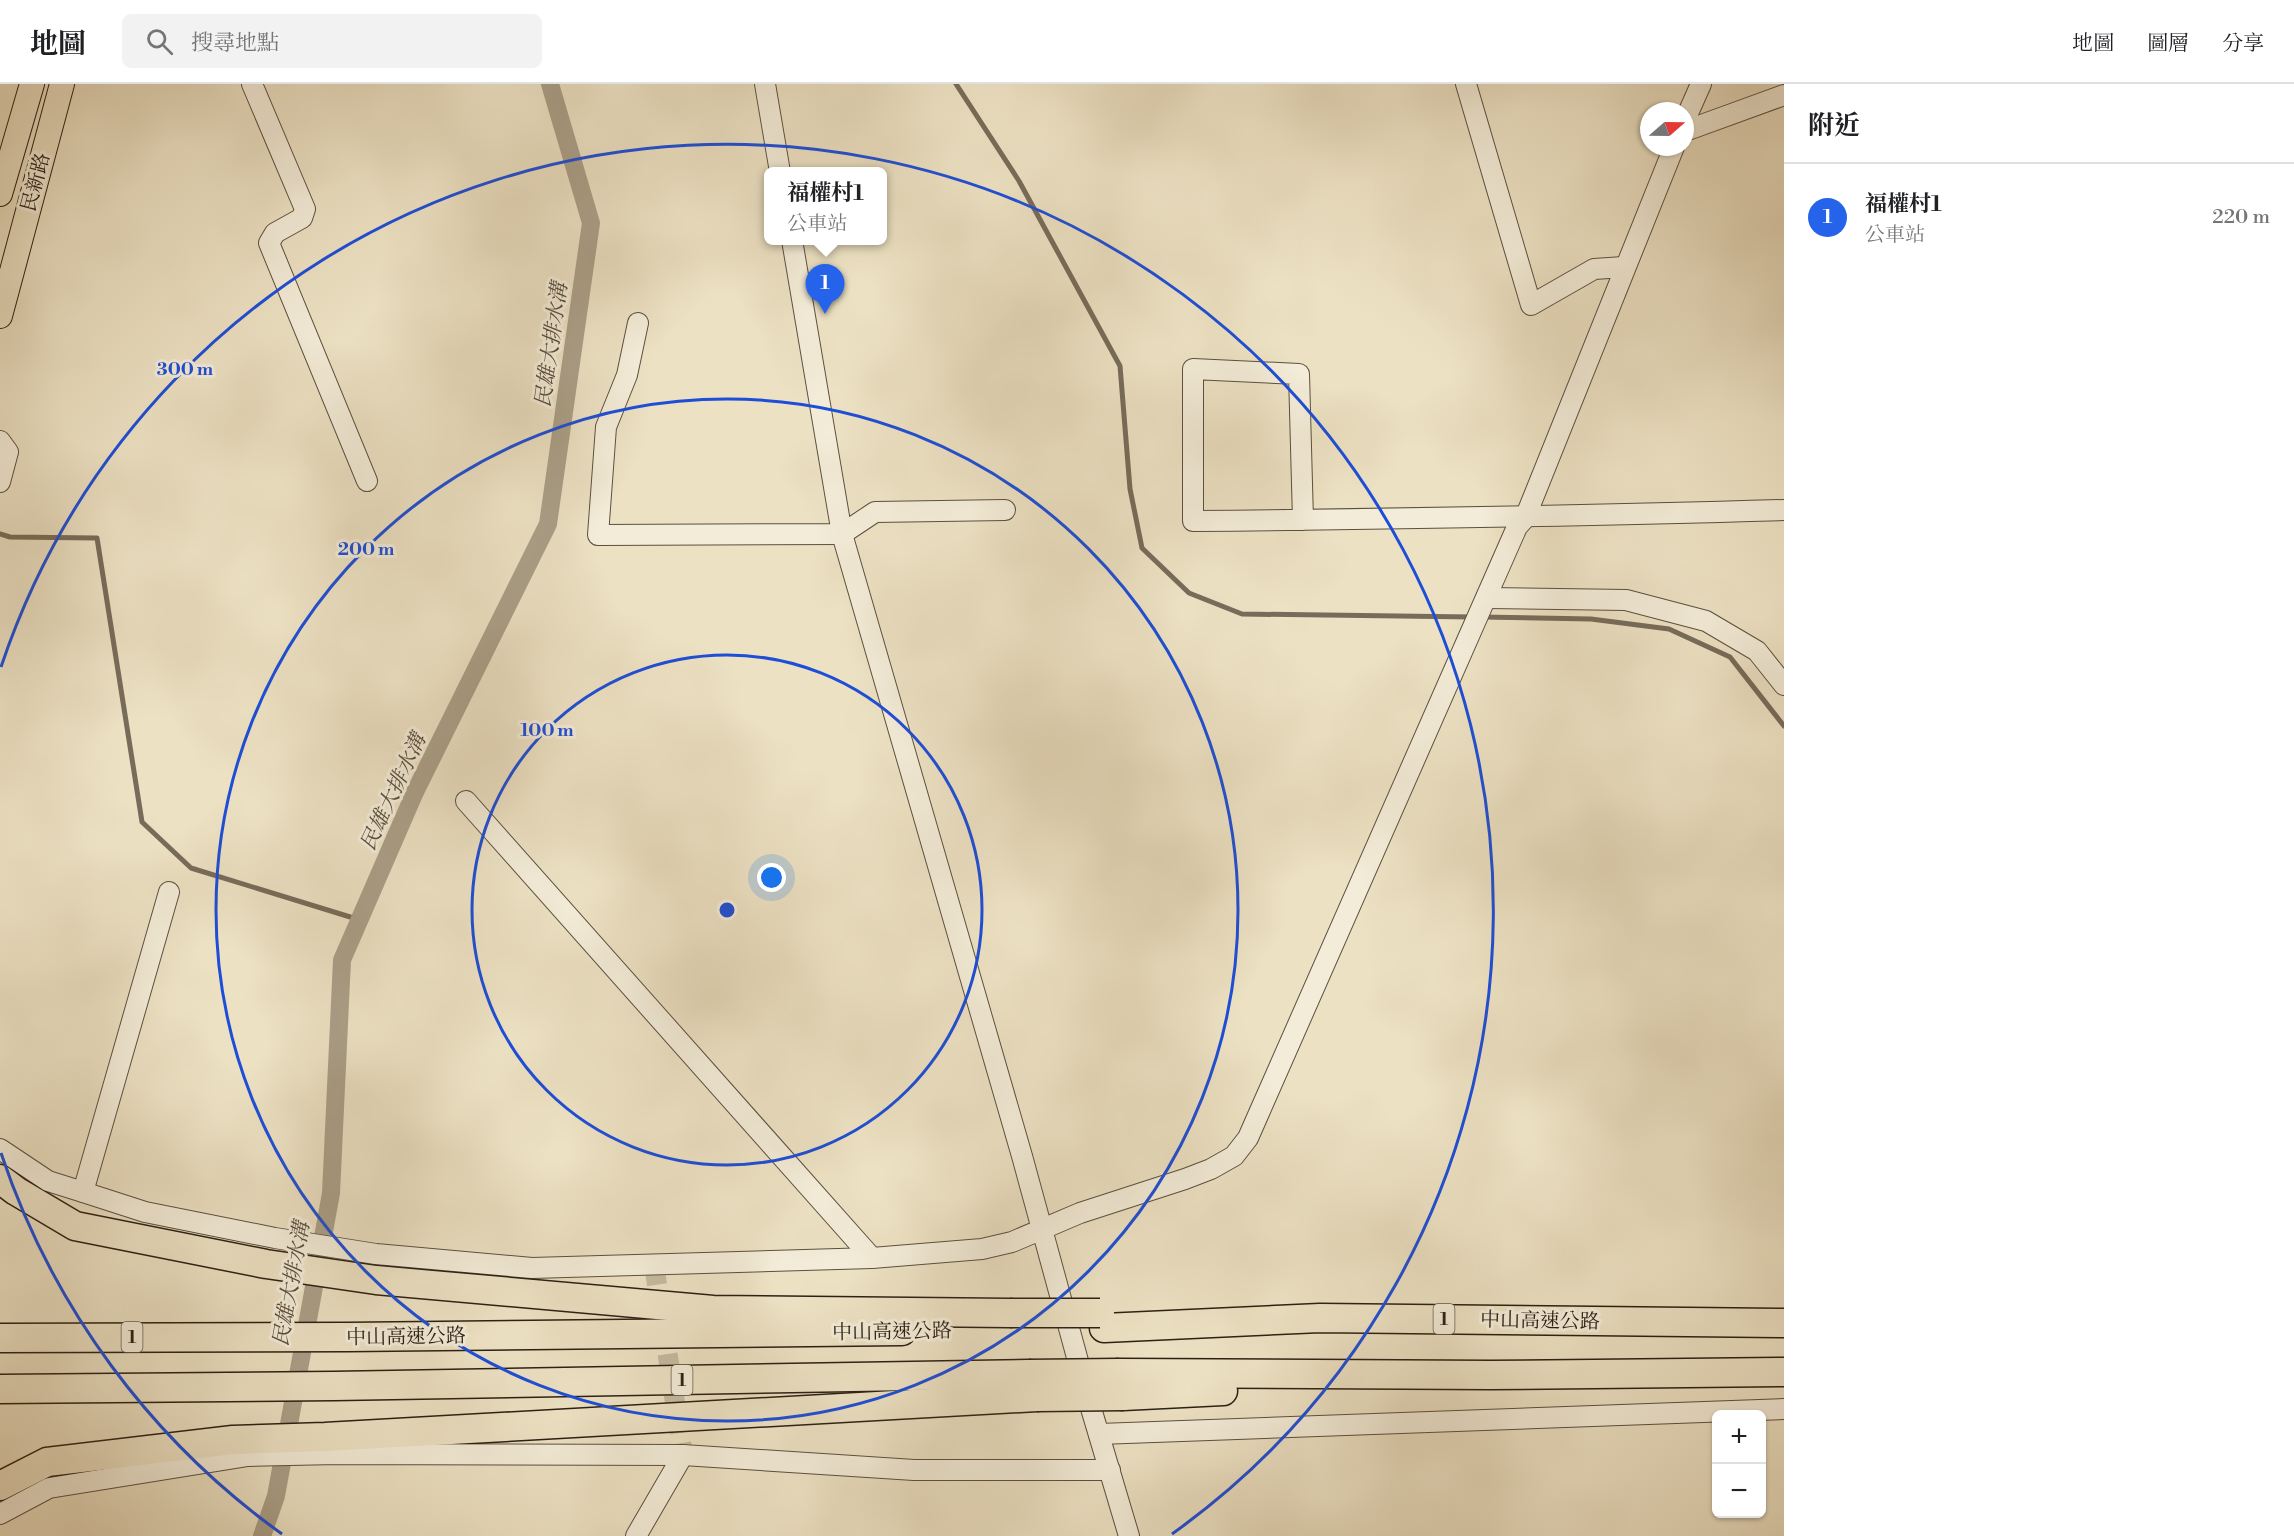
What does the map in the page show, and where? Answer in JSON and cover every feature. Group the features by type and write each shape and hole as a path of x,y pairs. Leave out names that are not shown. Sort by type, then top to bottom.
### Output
{"highway":[{"path":"0,1179 75,1226"},
{"path":"0,1205 75,1226 266,1264 376,1267 713,1310 1013,1321"},
{"name":"中山高速公路","path":"0,1338 348,1337 1013,1321 1320,1318 1784,1323"},
{"path":"0,1486 47,1462 240,1448 331,1445 1033,1386 1121,1384 1290,1387 1334,1373 1502,1375 1784,1372"},
{"name":"1","path":"0,1389 334,1386 1033,1386"}],"main road":[{"name":"民新路","path":"0,194 32,84"},
{"name":"民新路","path":"1,310 62,84"}],"street":[{"path":"252,84 305,210 302,218 275,232 269,243 367,480"},
{"path":"765,84 779,167"},
{"path":"1466,84 1531,305 1594,269 1624,267"},
{"path":"1693,102 1701,84"},
{"path":"1694,127 1784,95"},
{"path":"0,1149 48,1181 145,1212 275,1238 376,1267 532,1268 872,1258 982,1249 1012,1242 1080,1213 1211,1169 1234,1156 1248,1138 1517,527 1525,518 1670,156"},
{"path":"793,245 842,534 1129,1536"},
{"path":"638,323 627,375 606,427 598,535 842,534 875,512 1005,510"},
{"path":"1303,520 1299,374 1193,369 1193,521 1525,518 1784,510"},
{"path":"0,441 8,452 0,482"},
{"path":"1481,611 1626,600 1706,621 1756,651 1784,685"},
{"path":"466,801 872,1258"},
{"path":"83,1192 169,892"},
{"path":"1099,1434 1784,1409"},
{"path":"331,1445 683,1455 914,1470 1110,1470"},
{"path":"0,1514 49,1488 240,1448"},
{"path":"636,1536 683,1455"}],"waterway":[{"name":"民雄大排水溝","path":"262,1536 276,1496 331,1193 342,960 415,792 548,524 591,223 550,84"},
{"path":"956,84 1019,181 1120,366 1130,489 1142,548 1189,593 1242,614 1472,617"},
{"path":"0,534 10,537 97,538 142,822 191,868 360,920"},
{"path":"1481,617 1591,619 1669,629 1730,657 1784,726"}],"tunnel":[{"path":"654,1265 683,1455"}],"place":[{"name":"福權村1","path":"825,314"}]}
